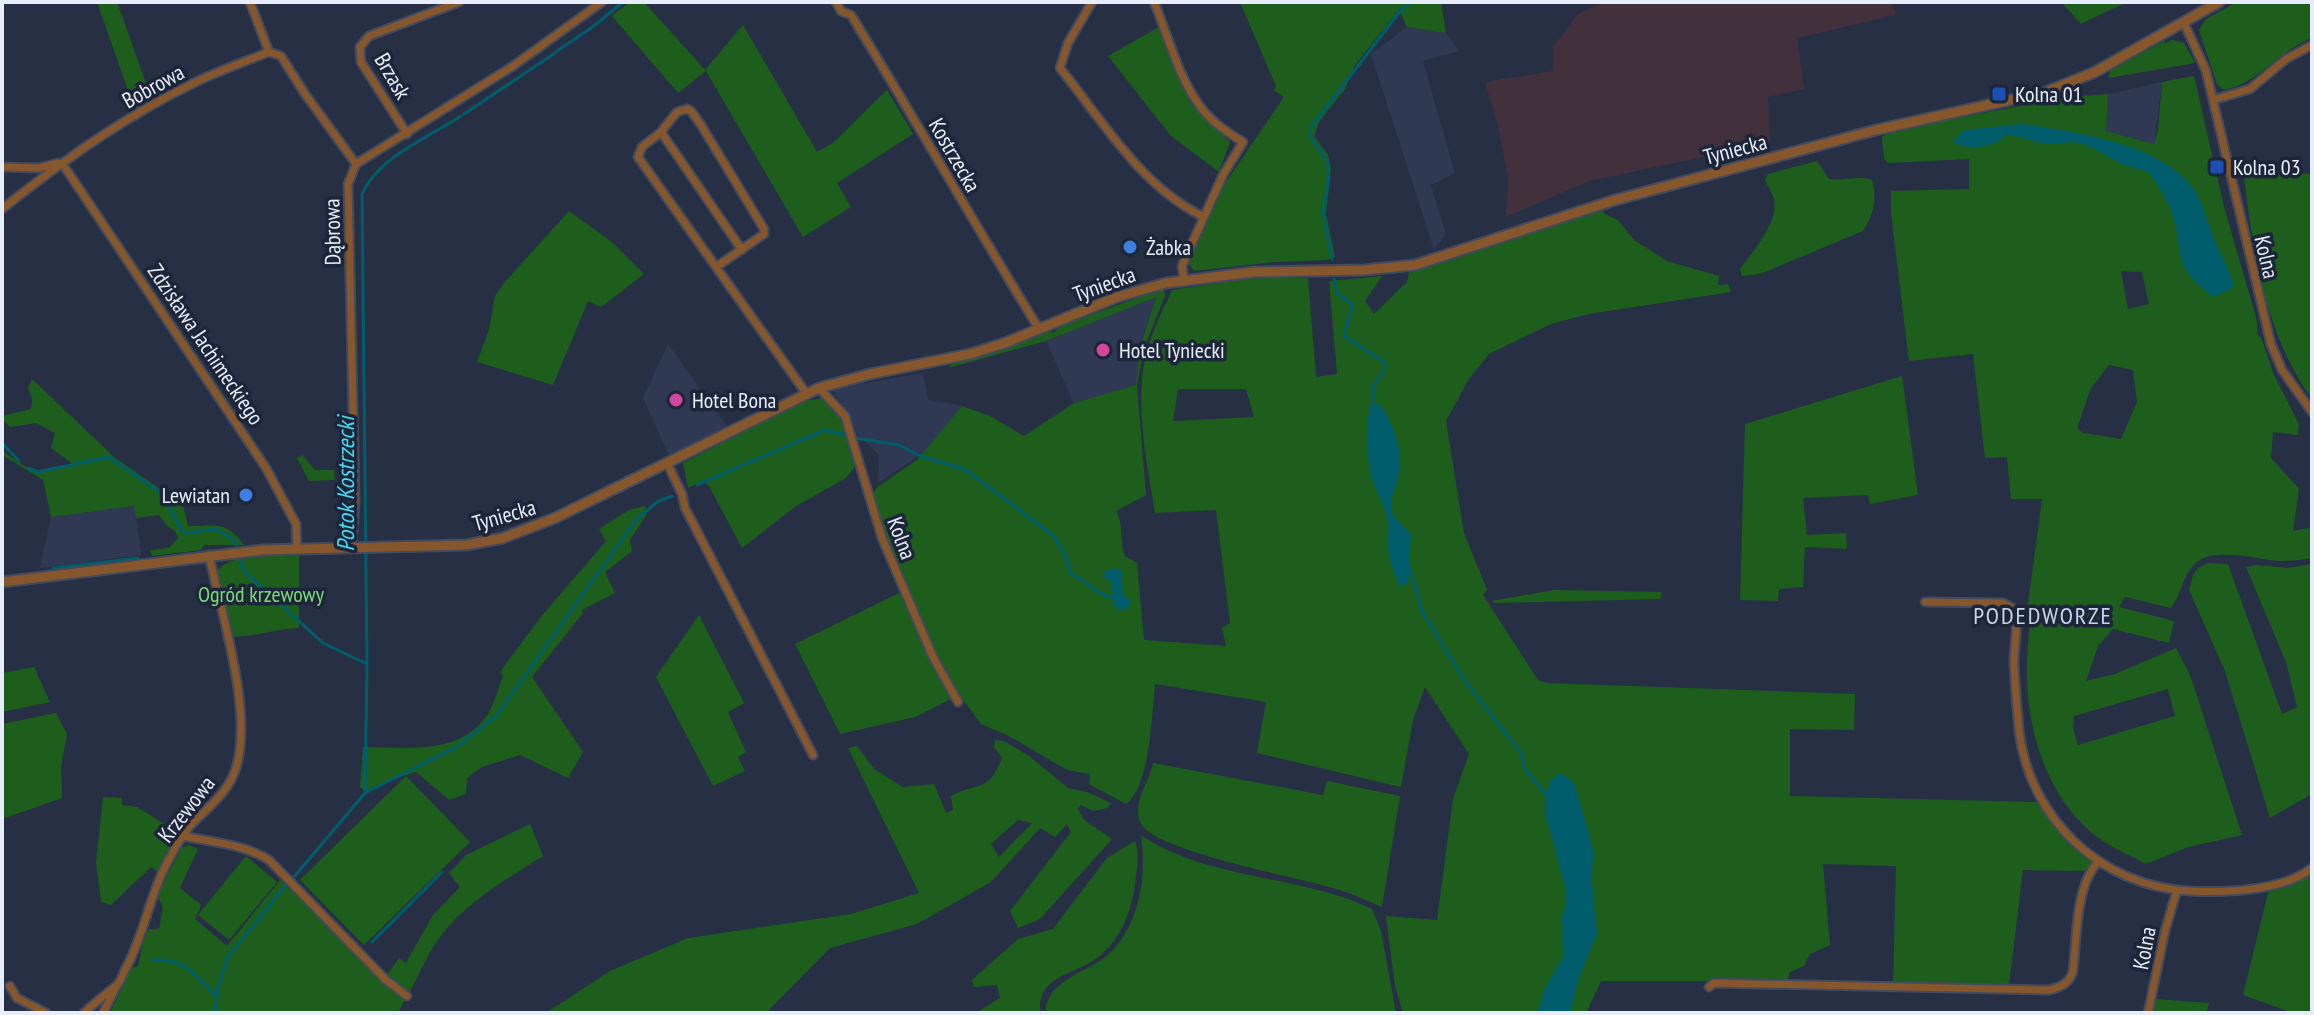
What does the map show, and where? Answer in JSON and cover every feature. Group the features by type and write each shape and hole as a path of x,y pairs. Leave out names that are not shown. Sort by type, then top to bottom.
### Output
{"street":[{"path":"250,2 269,52 281,56 356,164 513,66 602,2"},
{"name":"Brzask","path":"407,134 361,62 360,47 369,36 459,2"},
{"name":"Kostrzecka","path":"836,2 841,11 851,15 1039,329"},
{"path":"1092,2 1068,43 1060,68 1146,176 1171,197 1204,217"},
{"path":"1154,2 1200,107 1243,142 1223,175 1182,266 1184,280"},
{"name":"Tyniecka","path":"2,582 209,555 297,548 466,545 503,538 547,522 819,388 870,374 970,354 1117,297 1184,280 1254,272 1364,270 1415,265 1498,235 1615,200 1876,130 2046,92 2095,72 2219,2"},
{"name":"Kolna","path":"2184,23 2202,61 2213,100 2266,332 2282,370 2312,412"},
{"path":"2213,100 2250,89 2286,59 2312,45"},
{"name":"Bobrowa","path":"2,209 162,99 197,81 269,52"},
{"path":"716,267 756,242 764,234 764,229 701,125 691,111 682,109 638,153 640,163 806,393"},
{"path":"661,132 742,250"},
{"name":"Dąbrowa","path":"356,164 348,184 357,547"},
{"name":"Bobrowa","path":"2,167 63,166"},
{"name":"Zdzisława Jachimeckiego","path":"63,166 266,468 296,524 297,548"},
{"name":"Kolna","path":"819,388 845,416 882,538 933,657 958,702"},
{"path":"667,463 682,494 685,508 813,755"},
{"name":"Krzewowa","path":"84,1013 117,985 134,954 165,868 183,836 233,776 239,747 240,697 209,555"},
{"path":"1925,602 2003,603 2014,609 2017,619 2014,662 2019,733 2029,773 2040,799 2074,845 2135,881 2163,890 2203,892 2282,884 2312,868"},
{"path":"183,836 258,852 291,881 386,980 407,996"},
{"path":"1709,987 1714,983 2049,990 2062,987 2073,971 2083,887 2089,871 2099,861"},
{"name":"Kolna","path":"2148,1013 2177,890"},
{"path":"103,1013 117,985"},
{"path":"10,986 17,998 46,1013"}],"shaded area":[{"path":"1602,2 1892,2 1896,15 1797,38 1804,89 1768,97 1770,143 1589,181 1506,217 1508,178 1498,125 1485,82 1553,71 1553,47 1578,14"},
{"path":"1407,27 1446,33 1459,51 1423,61 1455,173 1431,185 1446,234 1434,250 1371,54"},
{"path":"2162,82 2154,144 2106,131 2108,94"},
{"path":"2022,124 2116,142 2141,151 2181,175 2200,200 2234,287 2213,297 2185,269 2171,210 2149,172 2121,164 2091,147 2074,142 2045,144 2007,134 1981,147 1966,147 1953,142 1964,130"},
{"path":"1156,296 1140,348 1137,385 1074,403 1046,341"},
{"path":"668,344 727,426 669,455 643,398"},
{"path":"923,373 928,400 962,406 924,452 878,483 879,455 857,434 852,420 832,389"},
{"path":"1379,404 1394,432 1400,456 1392,514 1411,535 1408,582 1401,587 1391,564 1388,521 1372,479 1368,458 1368,415 1370,406"},
{"path":"135,506 141,555 40,568 51,517"},
{"path":"1113,568 1121,570 1123,595 1131,601 1126,610 1117,609 1113,603 1112,582 1104,577 1103,573"},
{"path":"1561,773 1574,783 1589,834 1593,852 1592,883 1597,933 1579,978 1570,1013 1537,1013 1545,988 1563,957 1562,915 1566,890 1545,813 1546,794 1551,780"}],"green space":[{"path":"97,2 117,2 152,100 135,110"},
{"path":"630,2 644,2 705,70 743,25 817,152 833,143 887,90 913,134 837,183 851,207 803,237 706,71 678,93 612,16"},
{"path":"1240,2 1441,2 1446,33 1407,27 1399,10 1355,65 1345,89 1319,122 1314,136 1328,155 1331,168 1326,214 1335,257 1194,271 1189,264 1224,185 1284,97 1274,90 1276,86"},
{"path":"2127,2 2081,24 2063,4"},
{"path":"2237,2 2312,2 2312,38 2289,50 2247,81 2224,90 2217,84 2199,30 2206,19"},
{"path":"1159,27 1192,105 1230,142 1219,172 1171,136 1108,56"},
{"path":"2164,41 2184,43 2195,63 2108,78 2111,70"},
{"path":"2194,76 2224,207 2257,321 2257,334 2262,339 2273,373 2299,424 2298,435 2273,432 2271,458 2299,489 2293,531 2312,527 2312,558 2281,561 2236,555 2212,556 2202,559 2191,569 2171,608 2125,597 2119,607 2174,621 2169,643 2113,629 2098,646 2086,681 2115,674 2176,648 2190,675 2242,835 2188,847 2146,864 2108,844 2085,827 2057,790 2038,747 2028,702 2030,618 2027,612 2042,499 2011,499 2007,457 1985,458 1973,354 1909,361 1891,191 1969,189 1969,159 1888,163 1884,159 1882,137 1888,131 2068,97 2108,94 2106,131 2154,144 2162,82","holes":["2121,271 2142,272 2149,304 2128,309","2109,365 2133,370 2137,402 2121,439 2083,433 2077,428 2091,388","2168,689 2175,716 2078,745 2073,728 2074,716"]},
{"path":"1817,161 1829,179 1872,180 1874,207 1863,231 1760,274 1742,276 1740,269 1773,218 1774,199 1765,180 1768,174"},
{"path":"2243,170 2312,174 2312,399 2282,346 2263,289"},
{"path":"1602,209 1605,214 1618,220 1634,240 1667,261 1719,276 1718,285 1728,284 1731,292 1589,314 1551,324 1489,354 1469,379 1446,421 1464,533 1487,590 1483,595 1538,680 1546,683 1855,694 1854,730 1790,729 1790,796 2038,802 2092,862 2085,871 2023,870 2009,985 1893,984 1896,866 1823,864 1830,945 1810,954 1804,966 1790,972 1787,981 1601,981 1586,1013 1403,1013 1395,986 1386,916 1437,920 1453,799 1469,754 1425,687 1413,720 1401,787 1257,753 1266,702 1155,684 1145,766 1134,795 1126,804 1089,784 1090,774 1067,770 1009,736 981,724 935,651 892,553 872,498 876,488 917,460 962,406 990,416 1024,436 1074,403 1136,385 1140,348 1156,297 1046,341 948,368 954,363 1049,331 1053,333 1061,326 1164,288 1165,296 1144,348 1137,385 1146,495 1116,511 1125,556 1137,563 1144,640 1226,646 1222,628 1230,623 1216,510 1155,513 1146,455 1142,378 1153,332 1172,290 1251,278 1308,278 1316,377 1337,374 1329,281 1382,276 1365,301 1374,314 1407,282 1409,272","holes":["1178,389 1246,389 1254,417 1173,421"]},
{"path":"569,211 612,242 644,274 601,307 588,301 553,385 477,362 489,330 495,296"},
{"path":"1902,376 1918,495 1870,504 1868,495 1803,498 1807,535 1846,533 1847,549 1805,547 1803,587 1779,589 1778,601 1740,600 1745,424"},
{"path":"32,379 114,457 183,505 188,526 225,528 244,545 204,545 201,550 152,556 150,550 169,548 178,538 159,515 136,518 134,506 51,517 43,480 2,455 2,451 32,471 73,464 51,448 55,433 36,423 10,427 2,419 2,416 31,409 32,398 28,388"},
{"path":"824,398 845,424 855,460 854,468 846,478 796,506 742,548 709,486 702,481 688,488 683,463 803,401"},
{"path":"302,455 315,470 334,470 335,480 309,481 297,458"},
{"path":"645,506 647,514 630,540 632,551 605,572 615,593 582,610 583,613 532,677 583,752 568,778 520,755 482,767 467,778 466,794 449,800 416,772 386,781 367,793 360,787 363,747 430,747 461,738 474,729 491,708 503,676 500,672 540,618 606,541 599,529 629,510"},
{"name":"Ogród krzewowy","path":"299,555 299,628 233,637 217,571 233,560"},
{"path":"2208,563 2228,564 2282,714 2297,707 2286,662 2246,567 2288,568 2312,564 2312,794 2270,818 2225,671 2189,590 2193,575"},
{"path":"1555,590 1662,592 1660,599 1491,601"},
{"path":"899,593 953,698 915,717 840,734 795,644"},
{"path":"699,615 744,703 728,712 746,752 738,757 745,771 713,786 656,677"},
{"path":"34,667 50,702 2,712 2,673"},
{"path":"56,713 67,734 61,767 62,798 2,819 2,724"},
{"path":"995,740 1004,741 1029,756 1068,788 1087,792 1111,803 1107,808 1093,811 1081,805 1078,809 1084,820 1112,839 1040,919 1018,928 1010,911 1071,832 1067,824 1055,837 1040,828 991,882 917,924 830,948 766,1013 546,1013 610,971 688,938 851,914 919,893 848,748 857,746 874,769 903,787 934,784 946,813 953,810 951,796 982,785 992,777 1002,758 994,747","holes":["1018,820 1032,823 999,857 991,844"]},
{"path":"1153,763 1323,795 1327,781 1400,796 1382,907 1342,891 1198,853 1150,833 1140,822 1138,807"},
{"path":"406,776 470,842 364,945 300,880"},
{"path":"103,797 122,798 122,805 137,807 179,833 159,873 151,867 111,905 101,902 96,862"},
{"path":"530,824 543,856 490,890 454,921 433,947 409,993 387,975 399,958 406,963 433,915 460,887 449,873 466,855"},
{"path":"1141,835 1195,861 1316,889 1372,909 1381,931 1396,1013 1046,1013 1053,992 1111,952 1129,927 1142,882"},
{"path":"1135,841 1138,862 1131,904 1124,925 1105,951 1088,964 1051,983 1044,990 1040,1013 976,1013 1000,998 997,985 974,987 972,980 1018,939 1053,929 1107,858"},
{"path":"189,845 198,849 180,888 201,905 195,919 227,946 280,880 405,1000 398,1013 110,1013 131,969 138,966 149,929 159,929 163,907 158,899 161,887 182,847"},
{"path":"246,856 277,882 229,940 198,915"},
{"path":"2312,873 2312,1013 2293,1013 2243,995 2269,889 2297,883"},
{"path":"2155,999 2209,1003 2206,1013 2152,1013"}],"waterway":[{"name":"Potok Kostrzecki","path":"557,51 623,2"},
{"path":"1332,259 1323,212 1328,162 1310,136 1311,127 1401,10 1411,2"},
{"name":"Potok Kostrzecki","path":"464,114 555,53"},
{"name":"Potok Kostrzecki","path":"294,877 365,793 367,665 362,194 369,181 391,159 461,116"},
{"path":"1334,279 1337,293 1352,304 1344,336 1384,362 1385,369 1373,387 1373,408"},
{"path":"697,485 825,430 845,435"},
{"path":"856,438 899,445 918,455 966,470 1054,536 1071,574 1101,594 1113,598"},
{"path":"2,443 19,461"},
{"path":"28,468 38,472 109,457 162,494 182,531 215,529 232,538 236,545"},
{"path":"365,793 458,746 496,716 636,520 657,502 672,496"},
{"path":"53,568 138,558"},
{"path":"240,559 244,571 323,643 367,664"},
{"path":"1408,563 1422,611 1463,678 1521,753 1525,769 1548,797"},
{"path":"372,942 442,872"},
{"name":"Potok Kostrzecki","path":"215,1013 218,987 228,957 287,884"},
{"path":"153,960 181,965 215,995"}],"place":[{"name":"Kolna 01","path":"1999,94"},
{"name":"Kolna 03","path":"2217,167"},
{"name":"Żabka","path":"1130,247"},
{"name":"Hotel Tyniecki","path":"1103,350"},
{"name":"Hotel Bona","path":"676,400"},
{"name":"Lewiatan","path":"246,495"}],"district":[{"name":"PODEDWORZE","path":"2043,616"}]}
